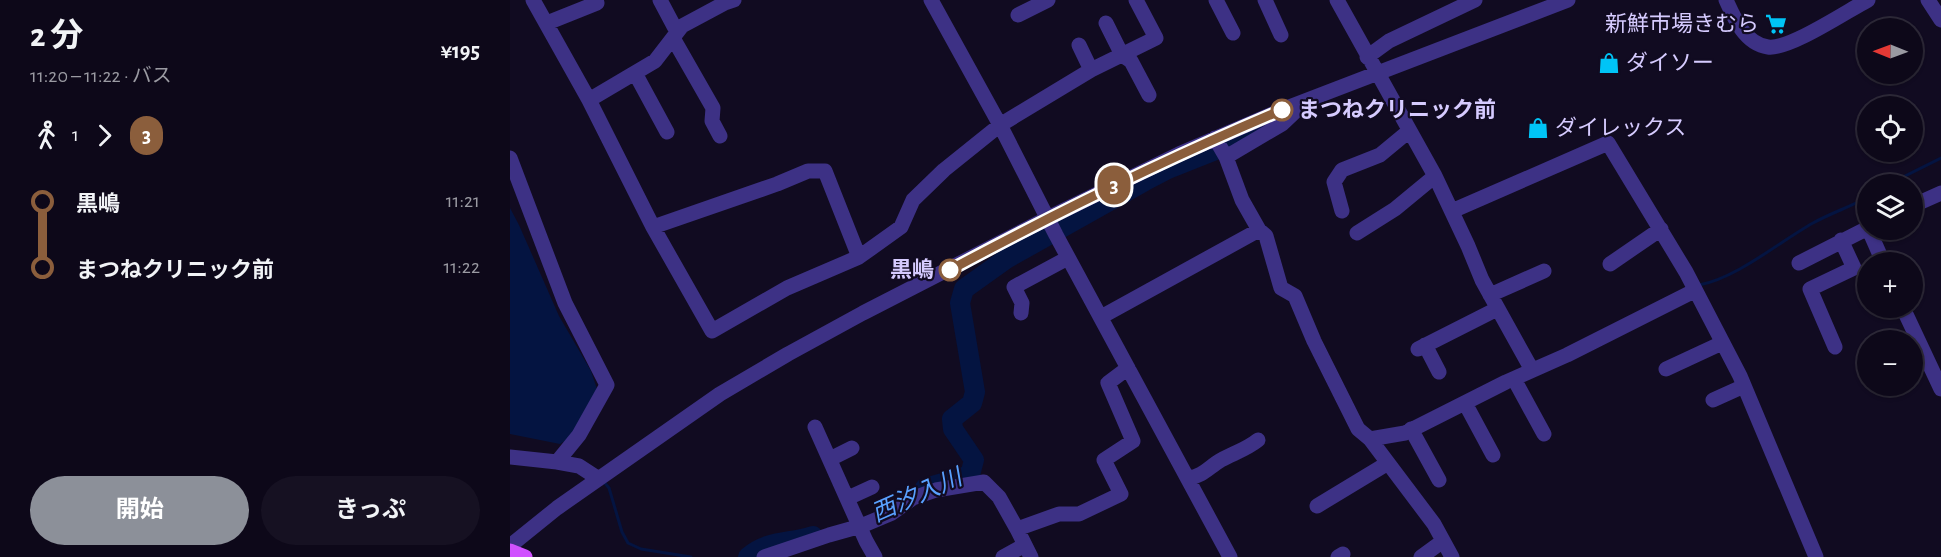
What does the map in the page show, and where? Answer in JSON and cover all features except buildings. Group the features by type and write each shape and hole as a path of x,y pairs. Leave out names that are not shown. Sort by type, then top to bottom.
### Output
{"main road":[{"path":"510,548 525,557"}],"street":[{"path":"533,0 589,100 653,227 712,331 787,288 859,257 901,227 913,200 944,170 1000,125 1091,70 1156,38 1136,0"},
{"path":"660,0 675,35 713,108 712,121 720,136"},
{"path":"589,100 655,61 682,26 731,0"},
{"path":"931,0 1230,557"},
{"path":"1216,0 1233,33"},
{"path":"1265,0 1281,35"},
{"path":"1337,0 1434,176 1494,302 1532,370"},
{"path":"1367,57 1389,41 1475,0"},
{"path":"1221,148 1308,99 1568,0"},
{"path":"1726,0 1734,19 1743,31 1757,43 1768,47 1793,41 1868,0"},
{"path":"1928,0 1941,20"},
{"path":"547,23 597,3"},
{"path":"1018,15 1052,3"},
{"path":"1106,23 1122,55 1131,61 1149,94"},
{"path":"1079,45 1091,70"},
{"path":"635,73 667,132"},
{"path":"510,548 557,507 746,378 862,314 1052,227 1149,175 1282,124 1308,99"},
{"path":"1342,211 1334,182 1342,170 1380,155 1409,131"},
{"path":"1452,211 1608,143 1661,229 1744,386 1816,557"},
{"path":"1221,148 1242,200 1259,230 1266,236 1281,288 1295,296 1314,341 1358,429 1370,439 1434,524 1452,557"},
{"path":"510,158 565,303 607,385 579,435 560,458"},
{"path":"653,227 808,171 825,171 859,257"},
{"path":"1357,233 1395,209 1434,176"},
{"path":"1923,201 1941,193"},
{"path":"1610,264 1661,229"},
{"path":"1101,317 1259,230"},
{"path":"1799,263 1857,233"},
{"path":"1834,346 1810,290 1854,268 1841,240"},
{"path":"1021,313 1022,303 1014,287 1068,258"},
{"path":"1439,372 1422,347 1544,271"},
{"path":"1370,439 1405,433 1694,291"},
{"path":"1908,318 1941,389"},
{"path":"1666,369 1722,343"},
{"path":"1017,529 1059,514 1079,514 1121,494 1104,460 1133,441 1108,383 1128,368"},
{"path":"1514,379 1544,434"},
{"path":"1713,400 1744,386"},
{"path":"1464,403 1493,455"},
{"path":"815,427 875,557"},
{"path":"1411,429 1439,480"},
{"path":"1189,478 1199,477 1220,461 1258,440"},
{"path":"830,459 852,448"},
{"path":"510,457 560,458 603,476"},
{"path":"1317,506 1388,463"},
{"path":"764,557 892,513 913,498 936,490 984,482 999,497 1028,551 1003,557"},
{"path":"848,498 872,487"},
{"path":"1421,557 1443,541"}],"water":[{"path":"510,208 559,316 591,371 597,389 597,399 568,439 560,444 510,434"}],"waterway":[{"name":"西汐入川","path":"925,488 970,475 974,460 953,429 952,419 972,403 975,392 960,303 964,289 1006,259 1145,181 1168,169 1256,134"},
{"path":"1909,174 1941,158"},
{"path":"1699,285 1728,275 1813,223 1857,202"},
{"path":"604,482 609,488 622,532 628,543 641,549 691,557"},
{"name":"西汐入川","path":"748,557 764,547 813,536"}],"bus line":[{"name":"3","path":"950,270 1125,180 1282,110"}],"place":[{"name":"新鮮市場きむら","path":"1776,24"},
{"name":"ダイソー","path":"1609,63"},
{"name":"まつねクリニック前","path":"1282,110"},
{"name":"ダイレックス","path":"1538,128"},
{"name":"黒嶋","path":"950,270"}]}
